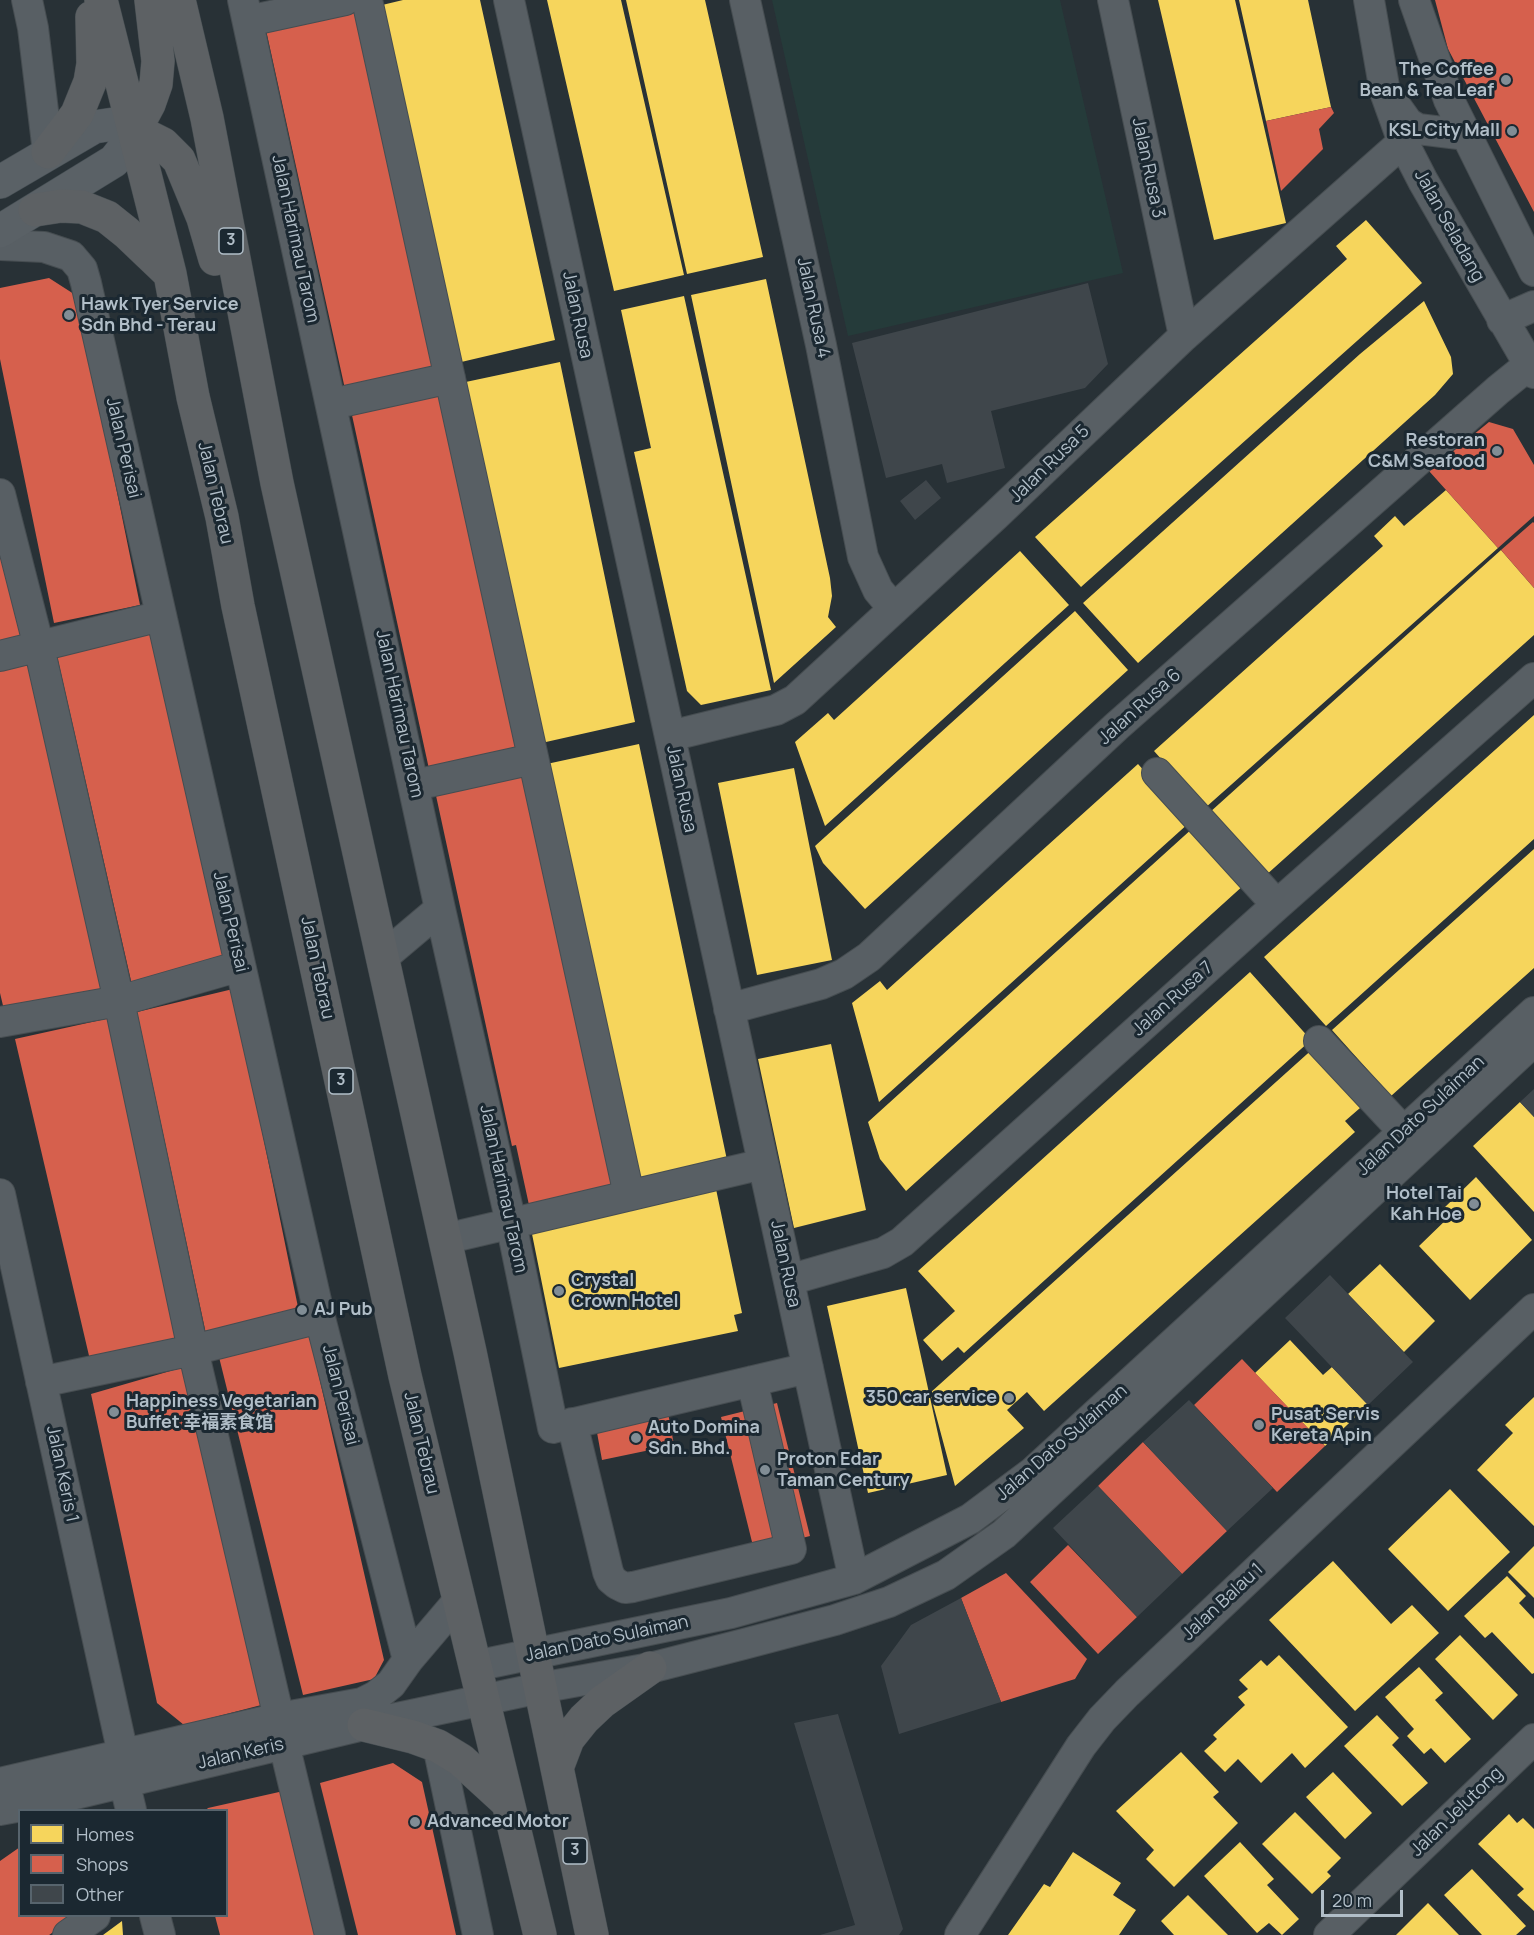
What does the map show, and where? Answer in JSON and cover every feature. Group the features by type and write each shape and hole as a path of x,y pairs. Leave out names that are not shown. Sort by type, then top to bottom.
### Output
{"highway":[{"path":"48,152 77,114 90,82 93,64 92,0"},
{"name":"Jalan Tebrau","path":"101,0 170,274 193,397 222,518 238,606 403,1364 540,1935"},
{"path":"151,0 158,61 156,84 149,104 135,130 163,144 179,160 191,185 203,218 277,483"},
{"name":"3","path":"178,0 207,118 277,483 445,1239 592,1935"},
{"path":"35,210 61,206 82,207 107,217 128,233 170,274"},
{"path":"557,1768 568,1739 584,1719 602,1702 650,1668"},
{"path":"364,1725 413,1737 438,1746 461,1760 508,1803"}],"main road":[{"path":"0,182 94,126 114,124 135,130 114,161 0,231"}],"street":[{"path":"27,0 33,28 48,152"},
{"path":"245,11 345,0"},
{"path":"367,0 629,1195"},
{"name":"Jalan Rusa","path":"509,0 854,1579"},
{"name":"Jalan Rusa 4","path":"745,0 814,313 862,557 878,590 894,609"},
{"name":"Jalan Rusa 3","path":"1113,0 1184,336"},
{"name":"Jalan Seladang","path":"1369,0 1385,92 1403,142 1423,182 1532,369"},
{"path":"1414,0 1449,100 1534,271"},
{"name":"Jalan Harimau Tarom","path":"245,11 415,785 440,909 511,1223 563,1426 608,1572 617,1584 633,1587 790,1549 752,1381"},
{"path":"1385,92 1408,123 1418,129 1467,135"},
{"name":"Jalan Rusa 5","path":"670,736 776,710 795,700 996,515 1184,336 1403,142"},
{"name":"Jalan Perisai","path":"0,245 44,247 71,256 82,269 87,283 320,1318 408,1660"},
{"path":"1502,320 1534,306"},
{"name":"Jalan Rusa 6","path":"729,1009 821,984 844,974 869,957 1118,726 1480,406 1532,369"},
{"path":"332,404 450,378"},
{"path":"0,494 39,647 119,1001 193,1350 330,1935"},
{"path":"0,656 161,615"},
{"name":"Jalan Rusa 7","path":"789,1280 883,1253 902,1242 1534,678"},
{"path":"415,785 533,759"},
{"path":"1157,773 1277,905"},
{"path":"382,958 440,909"},
{"path":"0,1022 119,1001 240,966"},
{"name":"Jalan Dato Sulaiman","path":"475,1666 730,1613 854,1579 970,1519 1033,1472 1534,1012"},
{"path":"1319,1041 1404,1132"},
{"name":"Jalan Dato Sulaiman","path":"483,1700 650,1668 835,1620 889,1602 946,1575 1004,1534 1534,1041"},
{"path":"445,1239 763,1164"},
{"name":"Jalan Keris 1","path":"0,1194 7,1263 41,1382 124,1767 131,1809"},
{"name":"Jalan Balau 1","path":"960,1935 1081,1746 1102,1719 1534,1309"},
{"path":"41,1382 193,1350 320,1318"},
{"path":"563,1426 808,1368"},
{"name":"Jalan Keris","path":"0,1783 124,1767 282,1731 362,1703 376,1696 391,1684 408,1660 459,1600"},
{"name":"Jalan Keris","path":"282,1731 364,1725 483,1700"},
{"name":"Jalan Jelutong","path":"1341,1931 1534,1739"},
{"path":"438,1746 478,1935"},
{"name":"Jalan Keris","path":"30,1809 124,1767"},
{"name":"Jalan Keris","path":"0,1810 18,1810"},
{"path":"0,1830 18,1817"},
{"path":"68,1935 95,1917"},
{"path":"155,1917 160,1935"}],"green space":[{"path":"772,0 1060,0 1123,273 848,336"}],"building: Homes":[{"path":"403,0 480,0 555,340 457,363 378,6"},
{"path":"547,0 621,0 684,275 614,291"},
{"path":"626,0 705,0 763,257 687,274"},
{"path":"1158,0 1235,0 1286,223 1214,240"},
{"path":"1239,0 1308,0 1331,107 1266,121"},
{"path":"1366,220 1422,283 1081,587 1035,537 1347,259 1336,246"},
{"path":"766,279 830,578 832,596 828,617 836,627 774,683 691,295"},
{"path":"684,296 771,690 701,705 687,691 634,452 651,448 621,310"},
{"path":"1424,301 1451,357 1453,374 1435,395 1138,663 1083,603 1360,354"},
{"path":"560,362 635,722 537,744 461,383"},
{"path":"1446,490 1498,548 1205,808 1154,751 1383,546 1374,536 1395,516 1404,526"},
{"path":"1501,550 1534,588 1534,635 1265,876 1209,813"},
{"path":"1020,551 1069,605 825,826 795,742 828,713 834,720"},
{"path":"1075,611 1128,670 865,909 823,863 815,846"},
{"path":"1534,715 1534,839 1326,1026 1264,957"},
{"path":"639,744 727,1160 630,1181 542,765"},
{"path":"1138,764 1190,822 879,1102 852,1003 880,981 887,990"},
{"path":"794,768 832,960 757,975 718,783"},
{"path":"1194,827 1245,884 906,1191 880,1159 868,1122"},
{"path":"1534,849 1534,968 1391,1096 1332,1030"},
{"path":"1250,972 1311,1040 964,1353 958,1347 942,1361 923,1340 955,1311 918,1271"},
{"path":"831,1044 866,1210 794,1228 758,1059"},
{"path":"1316,1046 1367,1102 1345,1121 1355,1132 1044,1411 1027,1392 1007,1410 1024,1428 955,1486 930,1393"},
{"path":"1520,1102 1534,1117 1534,1212 1473,1146"},
{"path":"1476,1177 1532,1240 1470,1300 1419,1246 1450,1216 1443,1209"},
{"path":"716,1189 742,1313 734,1315 738,1331 559,1368 531,1229"},
{"path":"1380,1264 1435,1321 1404,1352 1348,1294"},
{"path":"906,1288 947,1475 868,1493 827,1306"},
{"path":"1290,1340 1323,1375 1332,1367 1368,1405 1325,1446 1255,1373"},
{"path":"1534,1397 1534,1526 1477,1470 1513,1433 1505,1425"},
{"path":"1450,1489 1510,1552 1448,1611 1388,1549"},
{"path":"1534,1546 1534,1598 1508,1572"},
{"path":"1333,1561 1391,1624 1412,1605 1439,1633 1355,1711 1269,1620"},
{"path":"1507,1576 1526,1596 1519,1603 1534,1619 1534,1673 1532,1674 1492,1632 1485,1638 1464,1616"},
{"path":"1460,1635 1518,1695 1493,1720 1435,1659"},
{"path":"1279,1655 1348,1727 1305,1768 1292,1753 1261,1783 1238,1759 1225,1772 1204,1751 1217,1739 1213,1735 1245,1705 1238,1697 1248,1689 1239,1680 1261,1660 1267,1666"},
{"path":"1419,1667 1443,1693 1435,1700 1471,1739 1445,1763 1431,1748 1424,1754 1407,1736 1414,1729 1385,1697"},
{"path":"1377,1715 1399,1738 1392,1745 1428,1783 1402,1806 1344,1746"},
{"path":"1181,1752 1219,1792 1213,1797 1238,1823 1174,1887 1146,1859 1154,1850 1116,1811"},
{"path":"1333,1772 1372,1813 1345,1839 1306,1797"},
{"path":"1295,1812 1341,1858 1327,1872 1331,1876 1312,1894 1262,1844"},
{"path":"1509,1814 1517,1823 1523,1818 1534,1829 1534,1911 1517,1895 1524,1889 1478,1844"},
{"path":"1240,1842 1274,1879 1267,1885 1299,1919 1282,1935 1269,1923 1257,1933 1204,1876"},
{"path":"1073,1852 1121,1883 1113,1895 1136,1910 1119,1935 1008,1935 1044,1884 1050,1887"},
{"path":"1472,1869 1526,1926 1516,1935 1482,1935 1444,1895"},
{"path":"1188,1895 1228,1935 1174,1935 1161,1921"},
{"path":"1428,1903 1459,1935 1396,1935"},
{"path":"122,1921 123,1935 103,1935"}],"building: Shops":[{"name":"KSL City Mall","path":"1435,0 1534,0 1534,212 1448,49"},
{"path":"357,9 436,368 345,389 266,30"},
{"path":"1331,107 1334,113 1319,129 1323,149 1281,191 1266,121"},
{"path":"49,278 77,296 140,605 54,623 0,359 0,288"},
{"path":"441,385 521,748 429,769 350,406"},
{"path":"1489,422 1513,429 1534,465 1534,516 1498,548 1429,471"},
{"path":"1534,523 1534,588 1501,550"},
{"path":"0,541 22,638 0,643"},
{"path":"150,632 226,963 132,985 57,656"},
{"path":"36,659 106,992 5,1014 0,993 0,668"},
{"path":"528,771 617,1185 529,1205 516,1145 512,1146 435,791"},
{"path":"233,989 299,1312 206,1334 137,1012"},
{"path":"110,1018 185,1339 90,1360 15,1039"},
{"path":"309,1333 384,1660 374,1679 303,1695 218,1353"},
{"name":"Pusat Servis Kereta Apin","path":"1242,1359 1325,1446 1277,1492 1194,1405"},
{"path":"191,1365 269,1703 184,1725 157,1703 91,1394"},
{"path":"777,1403 810,1536 754,1550 721,1417"},
{"path":"668,1413 674,1445 602,1460 596,1427"},
{"path":"1143,1442 1227,1531 1182,1574 1098,1486"},
{"path":"1068,1545 1137,1617 1098,1654 1030,1582"},
{"path":"1006,1573 1087,1659 1075,1679 1001,1702 961,1598"},
{"path":"393,1763 422,1782 456,1935 358,1935 320,1783"},
{"path":"288,1790 321,1935 220,1935 215,1917 228,1917 228,1809 208,1808"},
{"path":"18,1848 18,1917 76,1917 49,1935 0,1935 0,1861"}],"building: Other":[{"path":"1088,283 1108,364 1085,388 991,411 1005,468 947,483 942,464 886,478 852,343"},
{"path":"926,480 941,498 915,520 900,501"},
{"path":"1534,1089 1534,1117 1520,1102"},
{"path":"1330,1275 1413,1362 1368,1405 1285,1318"},
{"path":"1189,1400 1273,1488 1227,1531 1143,1442"},
{"path":"1098,1486 1182,1574 1137,1617 1053,1528"},
{"path":"961,1598 1001,1702 899,1734 881,1666 911,1625"},
{"path":"838,1714 903,1929 899,1935 820,1935 855,1925 794,1723"}],"place":[{"name":"The Coffee Bean & Tea Leaf","path":"1506,80"},
{"name":"KSL City Mall","path":"1512,131"},
{"name":"Hawk Tyer Service Sdn Bhd - Terau","path":"69,315"},
{"name":"Restoran C&M Seafood","path":"1497,451"},
{"name":"Hotel Tai Kah Hoe","path":"1474,1204"},
{"name":"Crystal Crown Hotel","path":"559,1291"},
{"name":"AJ Pub","path":"302,1310"},
{"name":"350 car service","path":"1009,1398"},
{"name":"Happiness Vegetarian Buffet 幸福素食馆","path":"114,1412"},
{"name":"Pusat Servis Kereta Apin","path":"1259,1425"},
{"name":"Auto Domina Sdn. Bhd.","path":"636,1438"},
{"name":"Proton Edar Taman Century","path":"765,1470"},
{"name":"Advanced Motor","path":"415,1822"}]}
